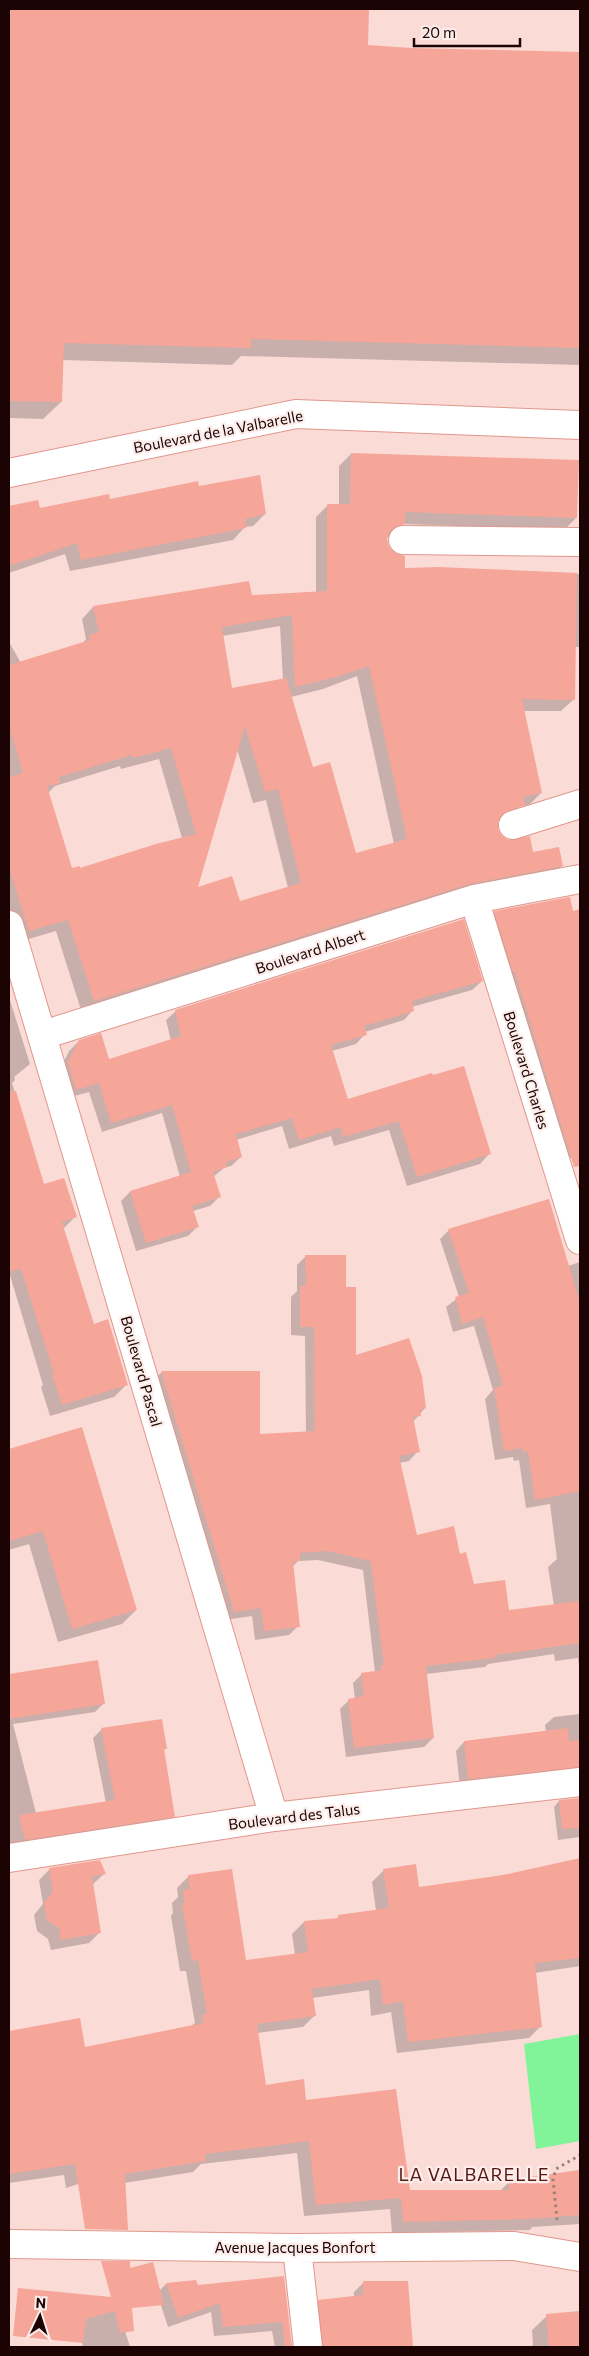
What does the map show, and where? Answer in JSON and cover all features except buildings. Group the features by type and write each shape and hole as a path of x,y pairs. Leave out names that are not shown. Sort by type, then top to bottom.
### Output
{"street":[{"name":"Boulevard de la Valbarelle","path":"9,473 296,414 580,425"},
{"path":"403,540 580,542"},
{"path":"513,825 580,804"},
{"name":"Boulevard Albert","path":"43,1035 474,899 580,879"},
{"name":"Boulevard Charles","path":"474,899 580,1240"},
{"name":"Boulevard Pascal","path":"9,925 274,1818"},
{"name":"Boulevard des Talus","path":"9,1858 274,1818 580,1782"},
{"name":"Avenue Jacques Bonfort","path":"9,2244 297,2248 514,2246 580,2257"},
{"path":"297,2248 308,2347"}],"path":[{"path":"558,2228 553,2178 556,2169 580,2155"}],"green space":[{"path":"580,2034 580,2141 536,2149 524,2044"}],"district":[{"name":"LA VALBARELLE","path":"474,2174"}]}
